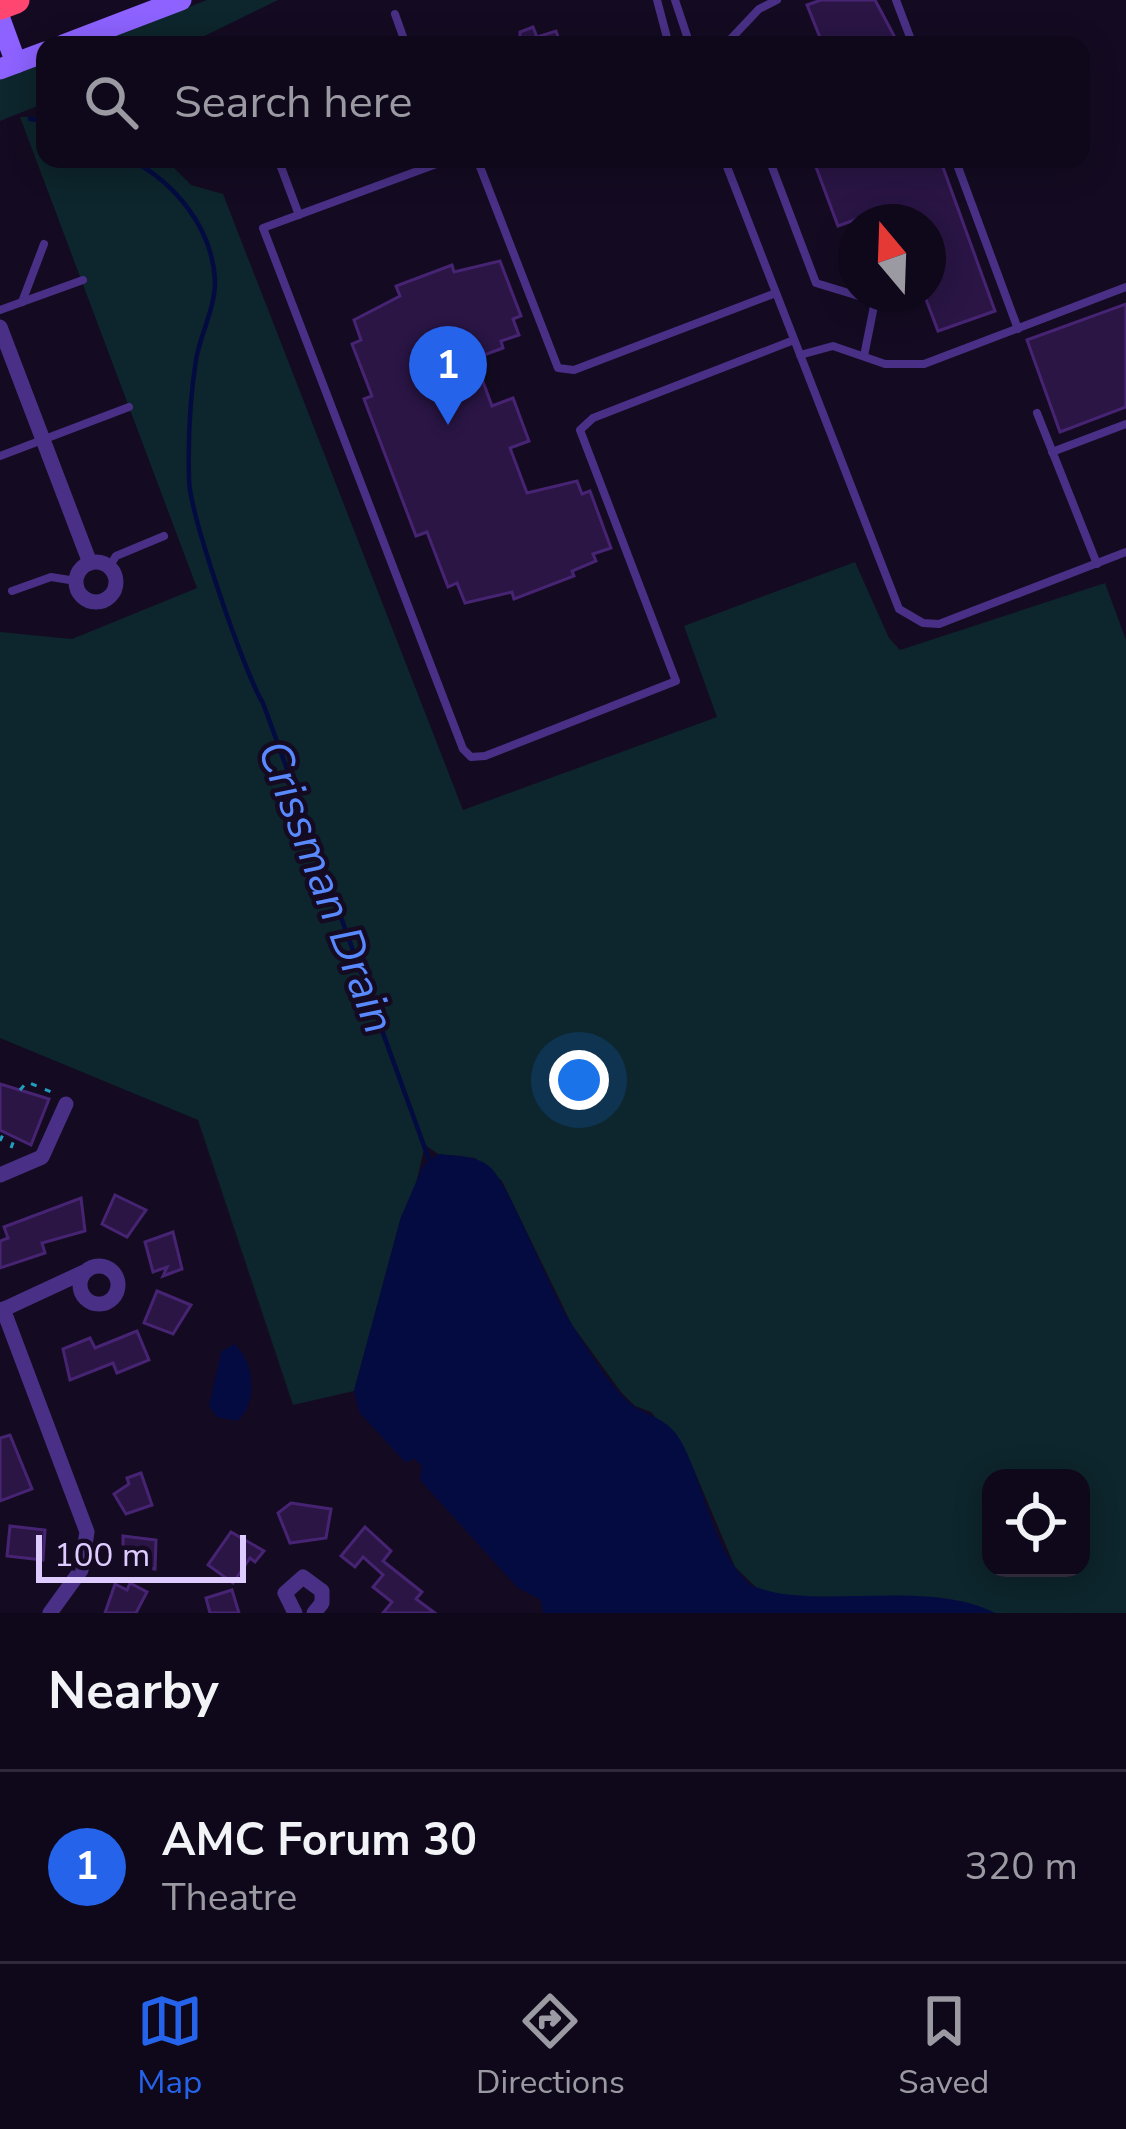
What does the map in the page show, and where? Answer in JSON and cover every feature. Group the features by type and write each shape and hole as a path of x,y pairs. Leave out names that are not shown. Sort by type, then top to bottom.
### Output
{"highway":[{"path":"0,6 16,0"}],"street":[{"path":"87,36 181,0"},
{"path":"0,19 8,58"},
{"path":"0,327 90,563"},
{"path":"90,563 109,567 115,587 100,602 86,599 76,581 90,563"},
{"path":"4,1171 45,1154 63,1102"},
{"path":"84,1298 80,1280 88,1270"},
{"path":"50,1291 108,1303 118,1288 111,1270 88,1270 2,1310 87,1532 81,1570 50,1613"},
{"path":"295,1613 285,1593 297,1579 315,1581 326,1605 314,1613"}],"lane":[{"path":"656,0 667,36"},
{"path":"675,0 687,36"},
{"path":"733,36 764,3 777,0"},
{"path":"896,0 910,36"},
{"path":"395,14 403,36"},
{"path":"281,168 299,215"},
{"path":"426,168 263,228 463,749 477,759 676,681 582,441 584,424 794,340"},
{"path":"480,168 558,368 574,370 776,293"},
{"path":"727,168 905,615 939,624 1126,552"},
{"path":"772,168 816,283 875,301 864,356"},
{"path":"958,168 1018,328"},
{"path":"22,302 44,244"},
{"path":"0,310 83,280"},
{"path":"800,355 833,346 885,364 924,364 1126,287"},
{"path":"0,456 129,407"},
{"path":"1037,413 1096,564"},
{"path":"1052,452 1126,424"},
{"path":"109,567 116,556 164,536"},
{"path":"12,591 51,577 76,581"}],"path":[{"path":"20,1090 25,1082 55,1092 63,1102"},
{"path":"0,1141 4,1132"},
{"path":"11,1148 14,1141"}],"shaded area":[{"path":"207,0 278,0 204,36 113,36"},
{"path":"36,65 36,107 0,121 0,79"},
{"path":"20,117 36,117 36,160"},
{"path":"39,168 174,168 191,185 223,194 463,810 717,717 684,626 855,562 889,638 900,650 1105,583 1126,640 1126,1613 995,1613 958,1602 789,1608 767,1598 735,1567 691,1463 651,1412 635,1406 621,1392 572,1325 502,1181 475,1158 438,1154 425,1145 354,1391 293,1405 198,1120 0,1038 0,632 72,639 197,588"},
{"path":"438,1154 478,1160 498,1177 561,1305 599,1367 627,1400 678,1437 726,1553 749,1584 802,1596 935,1597 995,1613 543,1613 541,1600 518,1588 420,1480 422,1466 415,1459 405,1462 359,1412 354,1391 401,1217 423,1166"},
{"path":"234,1344 246,1360 251,1382 249,1404 237,1421 217,1417 209,1406 221,1352"}],"building":[{"path":"821,0 875,0 894,36 819,36 807,5"},
{"path":"533,27 537,36 520,36"},
{"path":"816,168 943,168 995,311 938,331 931,312 946,312 946,204 838,204 838,226"},
{"path":"500,261 521,316 513,319 519,335 501,341 503,348 465,362 472,383 482,379 492,406 513,398 529,441 510,448 527,493 577,481 582,494 590,491 611,548 593,554 596,561 572,571 574,576 514,599 512,592 465,603 457,583 448,587 427,532 416,536 364,399 372,396 352,344 361,340 354,320 400,296 396,286 452,265 454,272"},
{"path":"1126,304 1126,407 1060,432 1027,340"},
{"path":"0,1084 49,1099 31,1145 0,1130"},
{"path":"115,1195 146,1210 127,1237 102,1224"},
{"path":"81,1198 85,1231 42,1243 45,1253 0,1268 0,1241 8,1238 4,1227"},
{"path":"173,1232 182,1269 163,1276 167,1267 153,1272 145,1242"},
{"path":"157,1291 191,1305 173,1334 144,1323"},
{"path":"137,1331 149,1360 117,1373 113,1363 70,1380 63,1349 90,1338 95,1348"},
{"path":"10,1435 32,1489 0,1501 0,1438"},
{"path":"141,1473 152,1505 126,1514 114,1494 129,1484 127,1478"},
{"path":"291,1503 331,1509 326,1538 290,1543 278,1513"},
{"path":"10,1526 45,1530 43,1560 7,1556"},
{"path":"365,1527 391,1551 383,1561 422,1592 416,1599 435,1613 383,1613 392,1602 373,1587 383,1575 363,1557 355,1567 341,1556"},
{"path":"231,1532 264,1551 255,1562 250,1558 233,1583 208,1565"},
{"path":"123,1536 156,1540 155,1569 123,1565"},
{"path":"130,1583 147,1592 136,1613 105,1613 115,1584 127,1590"},
{"path":"232,1590 239,1613 210,1613 206,1598"}],"waterway":[{"name":"Crissman Drain","path":"30,119 36,120"},
{"name":"Crissman Drain","path":"144,168 188,209 212,261 215,290 196,360 189,465 191,497 208,557 431,1165"}],"place":[{"name":"AMC Forum 30","path":"448,425"}]}
